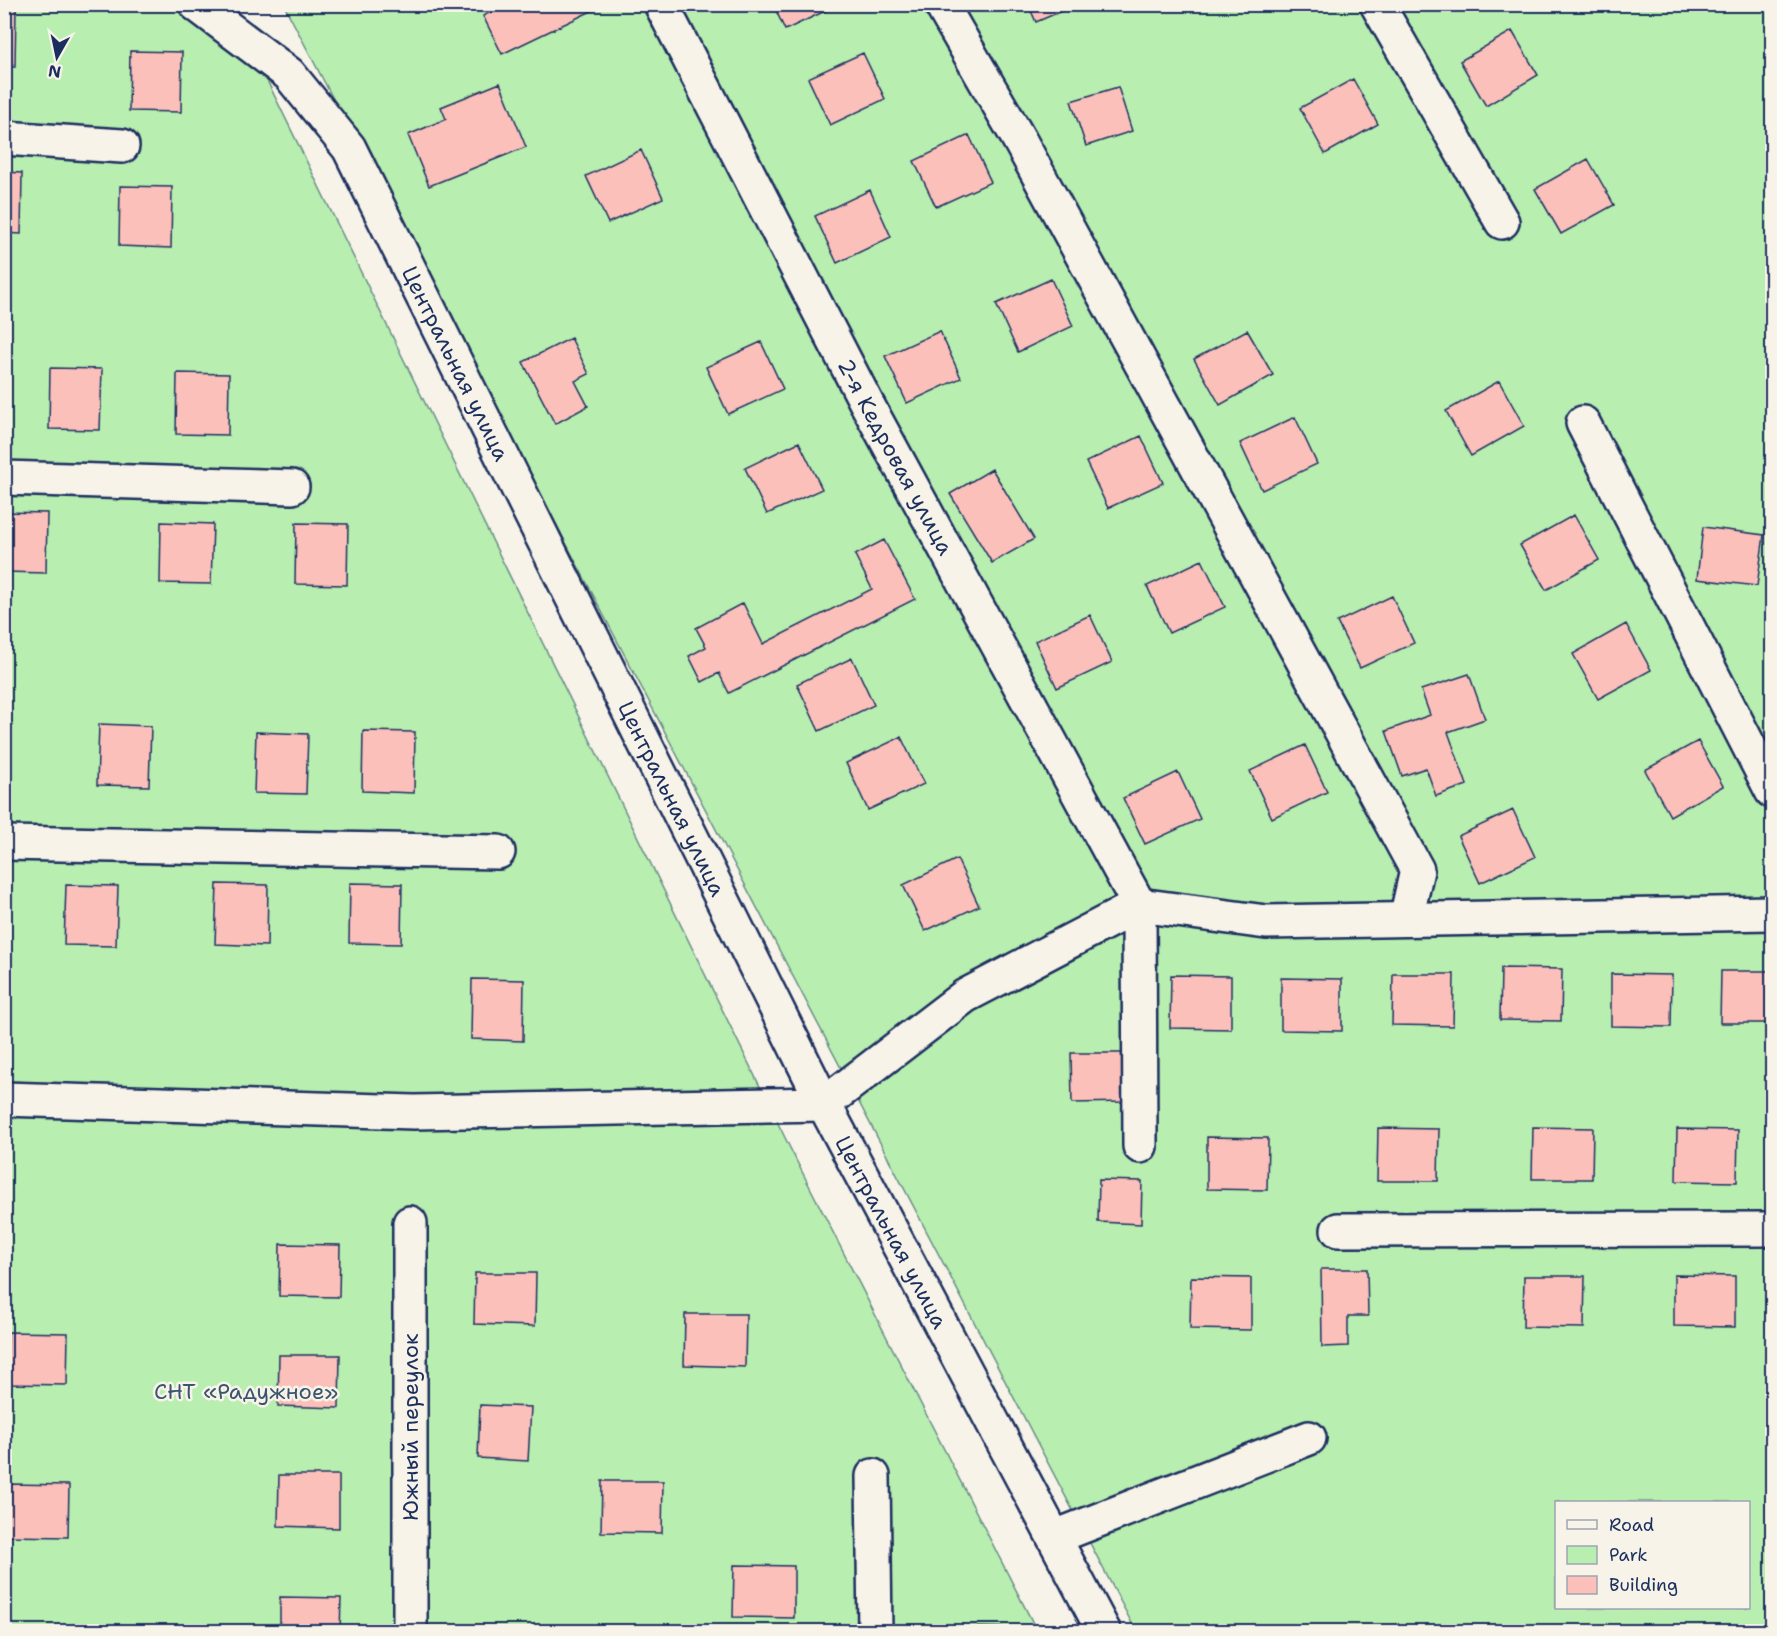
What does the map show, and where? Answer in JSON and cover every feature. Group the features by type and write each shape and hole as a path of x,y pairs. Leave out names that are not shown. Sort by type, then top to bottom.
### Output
{"street":[{"name":"Центральная улица","path":"196,4 289,74 349,148 824,1104 1104,1632"},
{"name":"2-я Кедровая улица","path":"661,4 867,404 1139,905"},
{"path":"941,4 1020,141 1417,870 1406,919"},
{"path":"1377,4 1502,222"},
{"path":"4,138 122,146"},
{"path":"1583,423 1773,790"},
{"path":"4,478 292,487"},
{"path":"4,843 498,852"},
{"path":"1139,905 1140,1146"},
{"path":"4,1099 414,1112 824,1104 965,996 1139,905 1266,922 1773,913"},
{"name":"Южный переулок","path":"410,1223 410,1632"},
{"path":"1338,1230 1773,1229"},
{"path":"1055,1537 1309,1438"},
{"path":"873,1476 875,1632"}],"green space":[{"name":"СНТ «Радужное»","path":"5,5 230,5 794,1156 1037,1631 5,1632"},
{"path":"284,5 1772,5 1772,1631 1136,1631"}],"building":[{"path":"497,4 604,5 502,54 483,16 499,8"},
{"path":"773,4 840,4 785,30"},
{"path":"1028,4 1078,4 1036,22"},
{"path":"4,7 16,7 15,67 4,67"},
{"path":"1512,31 1538,75 1486,106 1460,61"},
{"path":"130,51 182,52 181,112 129,111"},
{"path":"863,53 885,99 830,125 808,78"},
{"path":"1353,79 1378,124 1325,154 1300,108"},
{"path":"500,83 526,147 429,186 408,135 446,119 441,107"},
{"path":"1118,87 1132,131 1086,146 1071,101"},
{"path":"969,135 991,182 936,207 914,161"},
{"path":"641,150 663,198 608,223 586,176"},
{"path":"1588,159 1614,205 1561,234 1535,189"},
{"path":"4,172 22,173 21,234 4,233"},
{"path":"120,186 172,187 171,248 119,246"},
{"path":"870,190 891,237 837,263 815,216"},
{"path":"1051,279 1073,326 1018,352 996,304"},
{"path":"1247,330 1273,375 1220,405 1194,359"},
{"path":"940,331 961,378 907,403 885,356"},
{"path":"571,338 589,374 575,381 588,406 555,424 523,362"},
{"path":"761,342 783,389 728,414 706,367"},
{"path":"50,368 102,369 100,430 49,429"},
{"path":"177,373 229,374 228,435 176,434"},
{"path":"1499,381 1524,426 1471,456 1446,411"},
{"path":"1295,417 1317,464 1262,490 1240,443"},
{"path":"1141,436 1163,483 1108,508 1086,462"},
{"path":"799,442 822,489 767,514 745,468"},
{"path":"992,469 1034,539 992,563 950,494"},
{"path":"4,512 47,513 46,573 4,572"},
{"path":"1574,515 1599,560 1546,590 1520,545"},
{"path":"161,522 213,524 211,584 160,583"},
{"path":"296,523 348,524 347,585 295,584"},
{"path":"1703,527 1764,535 1757,586 1697,579"},
{"path":"884,540 915,599 729,693 719,673 702,682 689,656 706,647 696,628 743,603 763,644 872,589 855,555"},
{"path":"1202,560 1225,607 1169,633 1147,586"},
{"path":"1392,596 1414,643 1360,668 1337,622"},
{"path":"1090,615 1112,662 1057,688 1035,641"},
{"path":"1626,624 1651,670 1598,699 1573,654"},
{"path":"852,658 874,705 819,731 797,684"},
{"path":"1469,674 1485,719 1448,732 1467,785 1436,796 1426,768 1402,776 1386,731 1430,715 1421,690"},
{"path":"4,718 7,718 6,779 4,779"},
{"path":"99,724 151,726 149,786 97,785"},
{"path":"363,731 415,732 414,793 362,791"},
{"path":"256,732 308,734 306,794 254,793"},
{"path":"901,737 924,784 868,810 846,763"},
{"path":"1698,741 1723,786 1670,816 1645,770"},
{"path":"1305,745 1327,792 1272,818 1250,771"},
{"path":"1178,772 1200,819 1145,844 1123,798"},
{"path":"1513,810 1535,857 1480,883 1458,836"},
{"path":"957,859 979,906 925,931 903,885"},
{"path":"350,883 402,884 401,944 349,943"},
{"path":"217,884 268,885 267,946 215,944"},
{"path":"66,885 118,886 116,946 64,945"},
{"path":"1501,968 1562,969 1561,1021 1500,1020"},
{"path":"1721,971 1772,971 1772,1023 1720,1023"},
{"path":"1393,974 1454,974 1453,1026 1392,1025"},
{"path":"1611,974 1672,975 1671,1027 1611,1026"},
{"path":"1171,975 1231,976 1231,1029 1170,1028"},
{"path":"1281,978 1342,979 1342,1031 1281,1030"},
{"path":"472,979 524,980 523,1041 471,1039"},
{"path":"1071,1053 1125,1053 1126,1102 1072,1103"},
{"path":"1533,1127 1593,1128 1592,1179 1532,1179"},
{"path":"1378,1128 1439,1129 1438,1181 1377,1181"},
{"path":"1677,1129 1738,1130 1737,1182 1676,1181"},
{"path":"1207,1137 1268,1138 1267,1190 1207,1189"},
{"path":"1099,1180 1142,1181 1141,1224 1098,1222"},
{"path":"280,1244 340,1245 339,1297 279,1296"},
{"path":"1321,1269 1367,1269 1368,1316 1348,1316 1348,1346 1322,1347"},
{"path":"475,1273 536,1273 535,1326 474,1324"},
{"path":"1674,1275 1735,1276 1735,1327 1674,1326"},
{"path":"1524,1276 1585,1276 1584,1328 1523,1327"},
{"path":"1191,1277 1251,1278 1251,1330 1190,1329"},
{"path":"685,1314 746,1314 745,1367 684,1365"},
{"path":"8,1332 68,1333 67,1385 7,1384"},
{"path":"279,1355 340,1355 339,1408 278,1406"},
{"path":"480,1405 531,1407 528,1461 478,1458"},
{"path":"279,1475 339,1475 339,1528 278,1526"},
{"path":"602,1481 663,1481 662,1533 601,1532"},
{"path":"8,1484 69,1485 68,1537 7,1536"},
{"path":"734,1565 794,1566 794,1618 733,1617"},
{"path":"280,1597 341,1598 340,1632 280,1632"},
{"path":"959,1627 1020,1628 1020,1632 959,1632"}]}
